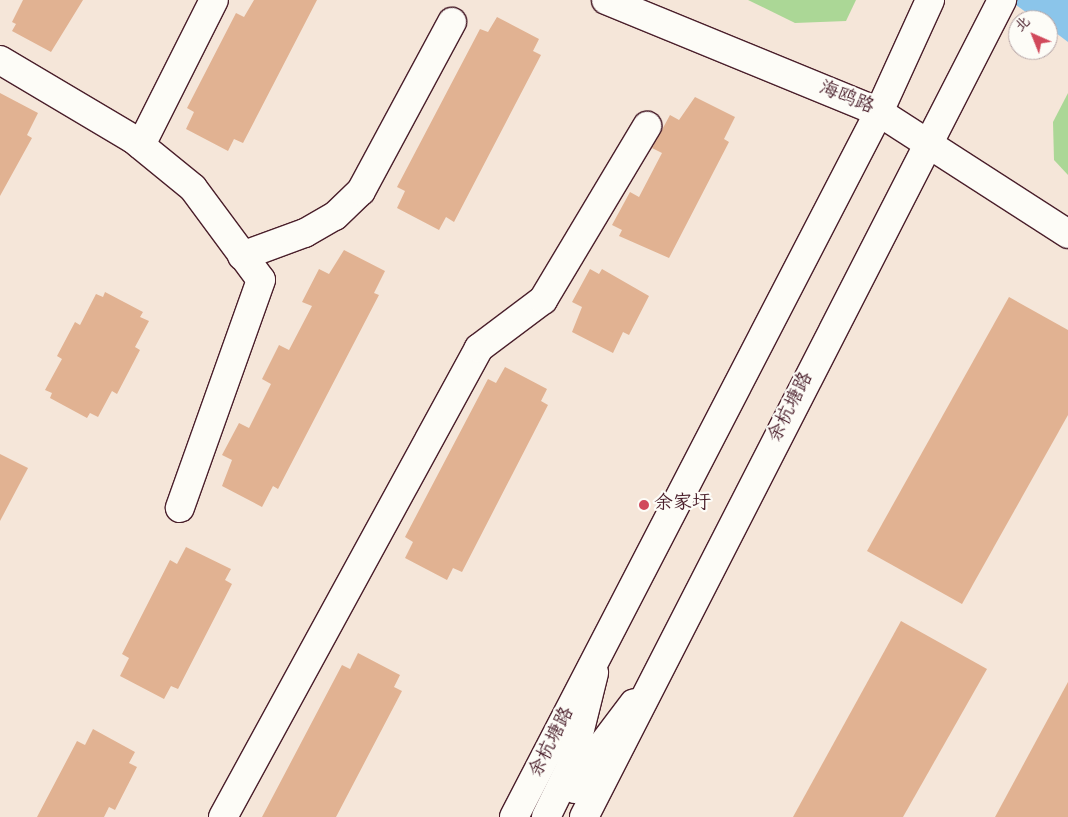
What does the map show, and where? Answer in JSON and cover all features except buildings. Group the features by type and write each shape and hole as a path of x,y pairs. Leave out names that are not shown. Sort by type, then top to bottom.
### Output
{"street":[{"path":"141,145 214,0"},
{"name":"海鸥路","path":"606,0 879,112 1068,234"},
{"name":"余杭塘路","path":"514,817 879,112 930,0"},
{"name":"余杭塘路","path":"584,817 652,680 1002,0"},
{"path":"242,256 305,233 335,216 361,191 452,22"},
{"path":"0,60 141,145 193,188 260,280 180,508"},
{"path":"222,817 479,348 542,300 646,126"},
{"path":"546,817 572,766 598,654"},
{"path":"561,817 588,764 652,680"}],"green space":[{"path":"748,0 856,0 846,21 795,23"},
{"path":"1068,93 1068,175 1054,160 1053,122"}],"water":[{"path":"1009,0 1068,0 1068,42 1058,34 1058,10 1023,10"}],"place":[{"name":"余家圩","path":"644,505"}]}
